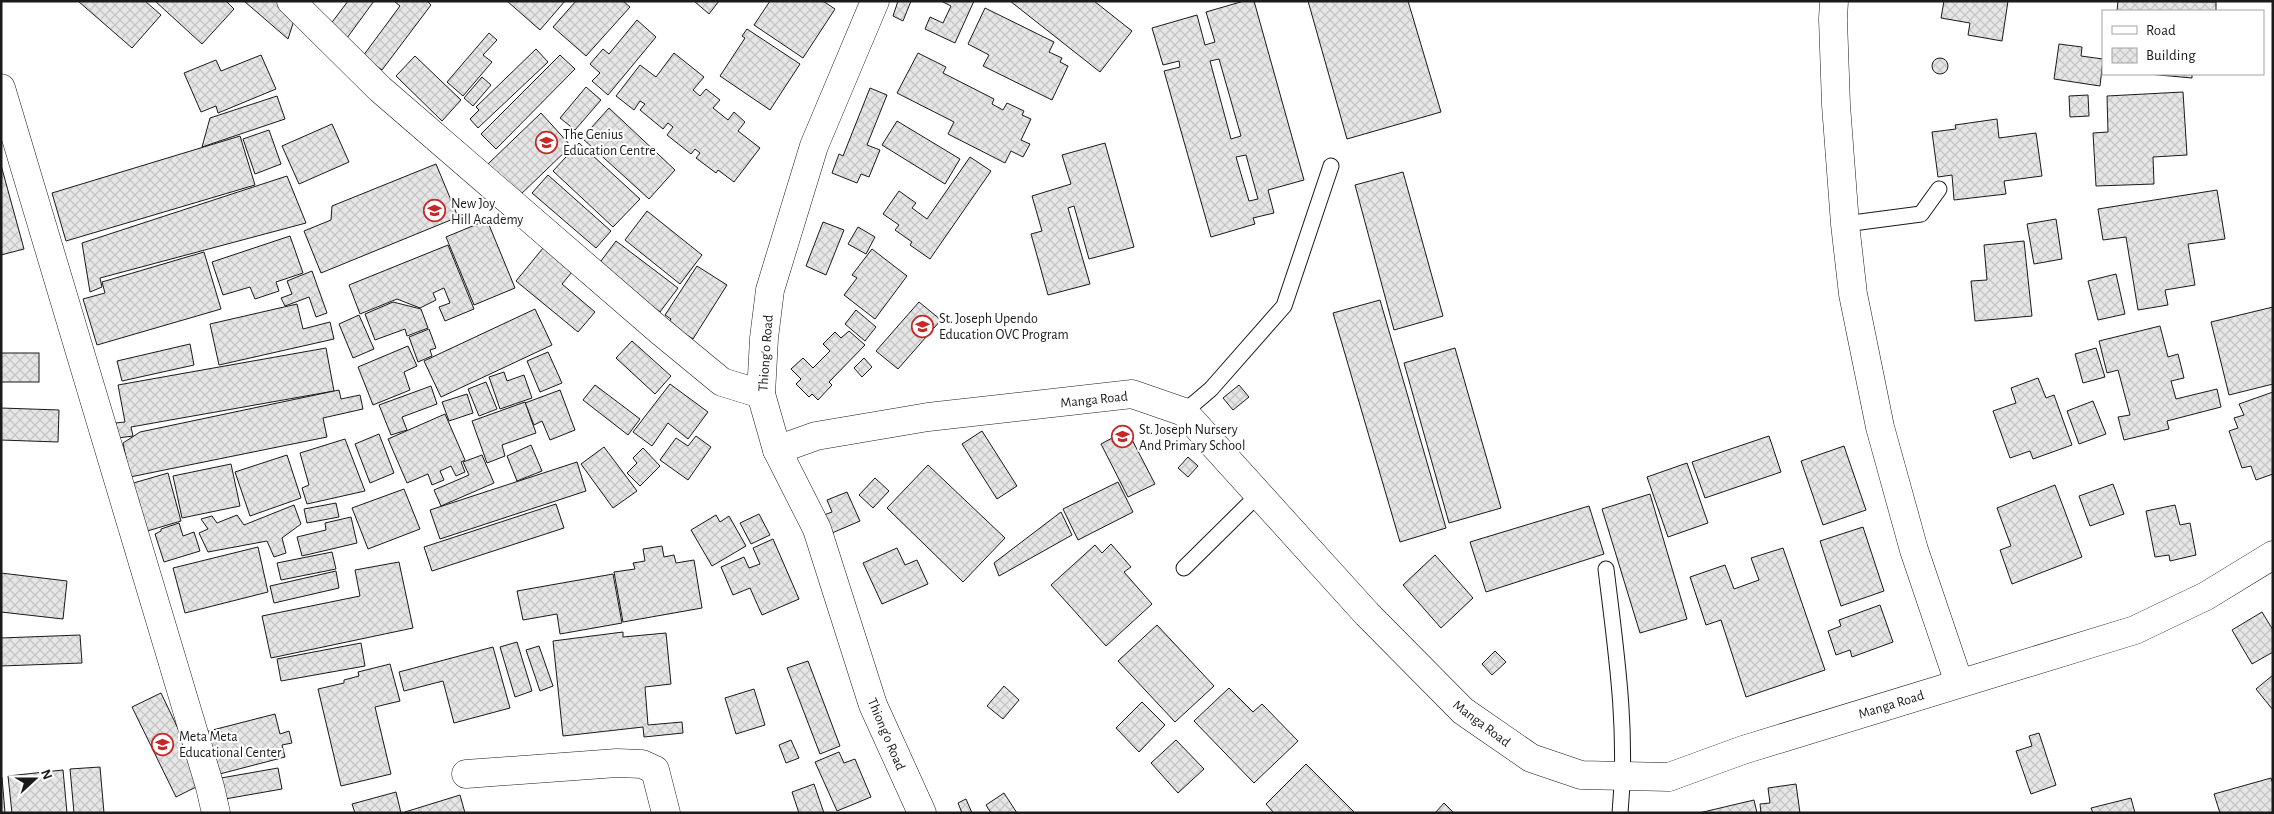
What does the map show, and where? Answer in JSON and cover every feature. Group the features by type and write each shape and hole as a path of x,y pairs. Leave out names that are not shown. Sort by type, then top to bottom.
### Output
{"street":[{"path":"291,1 380,89 674,342 722,382 761,394"},
{"name":"Thiong'o Road","path":"874,1 814,146 770,290 764,338 761,394 777,450 817,529 873,706 922,813"},
{"path":"1834,1 1836,105 1845,224 1853,294 1880,427 1914,550 1960,683"},
{"path":"1,88 207,777 216,813"},
{"name":"Manga Road","path":"777,450 816,436 928,417 1132,394 1184,412 1367,614 1463,711 1531,758 1581,775 1669,777 1743,750 2135,630 2206,596 2273,555"},
{"path":"466,774 617,763 642,764 655,770 666,813"}],"lane":[{"path":"1184,412 1211,389 1284,306 1331,166"},
{"path":"1845,224 1921,214 1939,189"},
{"path":"1184,568 1259,494"},
{"path":"1606,569 1623,714 1624,777 1620,813"}],"building":[{"path":"78,1 145,1 161,15 132,48"},
{"path":"155,1 226,1 234,9 202,44"},
{"path":"244,1 286,1 297,11 288,39"},
{"path":"348,1 374,1 347,38 330,25"},
{"path":"394,1 427,1 431,5 382,70 363,56 400,6"},
{"path":"507,1 565,1 540,30"},
{"path":"576,1 623,1 630,7 586,56 553,27"},
{"path":"694,1 719,1 709,14"},
{"path":"770,1 823,1 835,9 803,58 754,25"},
{"path":"898,1 911,1 903,21 893,16"},
{"path":"941,1 974,1 955,43 925,29 930,17 943,23 951,6"},
{"path":"1010,1 1094,1 1132,31 1100,72"},
{"path":"1244,1 1254,1 1304,180 1268,190 1274,213 1253,218 1255,224 1211,237 1164,71 1180,67 1179,61 1163,65 1152,28 1197,15 1205,45 1215,42 1206,12","holes":["1219,59 1241,136 1231,139 1210,61","1246,155 1258,199 1249,201 1236,157"]},
{"path":"1308,1 1408,1 1441,112 1347,139"},
{"path":"1944,1 2008,1 2002,41 1968,35 1970,23 1941,18"},
{"path":"2118,1 2216,2 2216,10 2117,10"},
{"path":"985,8 1054,42 1049,52 1062,58 1060,62 1068,66 1052,100 983,66 989,55 968,44"},
{"path":"637,20 656,37 608,95 592,81 600,73 590,64 603,49 609,54"},
{"path":"747,29 800,64 770,110 720,76 745,38 742,36"},
{"path":"489,33 497,40 483,55 492,62 463,96 447,82"},
{"path":"2059,44 2082,47 2081,56 2102,59 2100,86 2054,79"},
{"path":"536,49 548,62 478,128 470,119 479,110 476,107"},
{"path":"674,53 704,77 693,90 700,96 706,89 720,100 713,108 728,120 734,112 745,122 738,131 760,148 734,182 718,170 716,173 696,158 700,153 695,149 691,154 667,135 673,127 668,123 663,129 640,110 645,104 640,101 634,110 616,96 640,65 656,77"},
{"path":"918,53 946,67 943,73 994,99 992,104 1003,110 1007,103 1024,111 1022,115 1031,119 1021,140 1030,144 1023,157 1011,151 1005,163 948,134 954,122 897,93"},
{"path":"261,55 276,89 218,113 216,106 201,112 184,73 216,60 221,71"},
{"path":"560,55 575,69 496,149 481,134"},
{"path":"415,56 461,100 442,121 396,76"},
{"path":"1940,58 1946,60 1948,66 1946,72 1940,74 1934,72 1932,66 1934,60"},
{"path":"2159,75 2192,75 2192,78"},
{"path":"482,77 491,85 473,106 464,98"},
{"path":"586,87 601,100 575,130 560,118"},
{"path":"870,88 887,95 867,145 880,150 869,177 861,174 857,183 832,173 839,154 843,156"},
{"path":"2183,92 2187,155 2153,157 2154,184 2096,186 2093,133 2108,132 2107,96"},
{"path":"2088,95 2089,116 2070,117 2069,96"},
{"path":"277,96 285,119 202,147 210,118"},
{"path":"609,108 675,170 649,199 582,138"},
{"path":"541,113 571,146 518,197 488,164"},
{"path":"1997,119 1999,138 2036,133 2042,176 2004,181 2006,194 1954,200 1952,175 1938,177 1932,132 1956,129 1955,125"},
{"path":"897,121 960,159 945,184 882,145"},
{"path":"332,124 349,162 299,184 282,146"},
{"path":"269,130 281,164 255,174 243,139"},
{"path":"240,136 255,185 66,241 52,193"},
{"path":"579,143 640,199 613,227 553,171"},
{"path":"1105,143 1134,247 1089,259 1074,206 1068,208 1090,284 1048,295 1031,234 1042,231 1032,196 1071,184 1062,155"},
{"path":"970,157 991,171 930,259 910,245 912,242 895,230 899,225 883,214 899,191 916,203 912,208 927,219"},
{"path":"436,164 458,217 321,273 304,231 331,220 332,206"},
{"path":"1,165 24,249 1,255"},
{"path":"1403,172 1443,316 1394,330 1355,185"},
{"path":"548,175 611,231 596,248 532,193"},
{"path":"287,176 306,223 100,278 102,287 90,292 82,243"},
{"path":"2217,190 2225,239 2188,244 2195,285 2165,290 2168,305 2138,310 2126,237 2103,240 2098,209"},
{"path":"647,211 702,255 680,284 625,240"},
{"path":"2056,219 2062,259 2034,264 2027,224"},
{"path":"487,220 515,288 474,305 446,237"},
{"path":"823,222 844,230 826,275 806,266"},
{"path":"858,227 875,237 866,254 848,244"},
{"path":"290,236 303,273 276,282 279,291 255,299 250,287 223,295 212,262"},
{"path":"616,241 678,288 660,312 598,265"},
{"path":"2024,241 2032,316 1975,321 1971,281 1987,280 1984,245"},
{"path":"548,242 577,266 562,284 595,312 578,332 516,281"},
{"path":"448,245 474,309 445,321 439,307 450,303 444,288 433,293 436,300 420,308 397,299 360,314 349,285"},
{"path":"872,249 907,276 875,319 844,295 857,278 852,275"},
{"path":"204,252 221,309 97,345 83,299 105,293 102,282"},
{"path":"697,266 727,285 693,339 668,323 671,319 665,315"},
{"path":"312,271 327,313 316,317 309,297 285,306 281,298 292,294 287,281"},
{"path":"2116,274 2125,314 2098,320 2088,281"},
{"path":"1380,300 1446,528 1400,542 1333,313"},
{"path":"393,302 421,309 428,328 407,336 405,329 375,340 365,314"},
{"path":"919,302 941,320 898,369 876,351"},
{"path":"297,304 303,329 330,322 334,339 219,365 210,324"},
{"path":"2273,307 2273,384 2229,395 2211,322"},
{"path":"535,309 552,345 441,397 424,361"},
{"path":"856,310 876,327 865,341 845,324"},
{"path":"359,315 374,349 353,358 339,324"},
{"path":"2160,326 2168,357 2178,354 2184,378 2171,381 2176,399 2217,389 2221,407 2167,421 2169,429 2124,440 2118,417 2130,415 2118,370 2107,373 2099,341"},
{"path":"429,329 436,348 430,350 432,356 418,362 409,337"},
{"path":"849,331 865,345 829,382 832,385 818,400 812,394 809,397 796,384 801,379 791,369 803,358 813,368 830,351 823,344 835,332 841,338"},
{"path":"632,341 671,376 655,394 616,358"},
{"path":"190,344 194,365 122,381 117,361"},
{"path":"408,346 417,366 404,372 410,390 373,405 358,367"},
{"path":"326,348 334,391 131,427 133,436 118,438 115,423 125,422 118,385"},
{"path":"1455,348 1501,508 1449,523 1404,363"},
{"path":"2096,348 2105,377 2083,383 2075,354"},
{"path":"548,352 562,383 540,392 527,361"},
{"path":"1,353 39,353 39,382 1,382"},
{"path":"864,358 872,367 862,377 854,368"},
{"path":"504,372 507,381 524,375 532,398 500,409 489,377"},
{"path":"2038,378 2046,398 2054,395 2072,445 2033,459 2030,451 2010,458 1993,411 2016,403 2011,388"},
{"path":"486,382 497,409 479,416 468,389"},
{"path":"670,384 708,412 688,439 668,423 652,446 633,432"},
{"path":"595,385 640,419 628,435 583,400"},
{"path":"1239,385 1249,397 1233,410 1223,398"},
{"path":"431,386 437,404 402,417 407,430 391,435 379,405"},
{"path":"339,390 341,399 360,395 363,409 323,418 327,437 130,477 123,443 140,432"},
{"path":"560,390 575,430 550,440 542,421 534,425 525,403"},
{"path":"2273,392 2273,474 2256,480 2251,466 2242,468 2229,431 2238,428 2234,418 2244,415 2239,404"},
{"path":"467,394 473,413 449,421 442,402"},
{"path":"2093,401 2106,434 2079,444 2067,411"},
{"path":"525,402 536,433 502,445 505,456 487,463 472,421"},
{"path":"1,408 59,410 58,442 1,440"},
{"path":"445,414 465,460 461,462 465,472 456,476 451,466 440,471 444,480 432,485 428,474 407,483 388,439"},
{"path":"1127,430 1155,484 1128,497 1101,444"},
{"path":"982,431 1017,486 997,499 962,444"},
{"path":"379,434 394,473 370,483 355,444"},
{"path":"696,436 711,447 688,480 660,460 676,438 688,446"},
{"path":"1769,436 1781,472 1705,498 1692,462"},
{"path":"345,439 365,491 307,504 302,488 309,485 300,453"},
{"path":"531,445 542,471 517,481 507,456"},
{"path":"1844,446 1866,510 1823,525 1801,461"},
{"path":"604,447 637,491 613,508 581,464"},
{"path":"643,448 660,466 640,486 627,473 637,463 633,458"},
{"path":"287,455 301,498 250,516 235,472"},
{"path":"482,455 494,483 441,506 434,490 469,475 463,462"},
{"path":"1188,457 1198,466 1188,477 1178,468"},
{"path":"577,462 586,491 440,539 430,510"},
{"path":"1687,463 1708,523 1668,537 1647,477"},
{"path":"231,464 240,506 182,518 173,476"},
{"path":"928,465 1005,538 963,582 887,508"},
{"path":"168,473 181,521 144,532 130,484"},
{"path":"875,478 889,491 873,508 859,495"},
{"path":"1118,482 1133,512 1078,540 1063,509"},
{"path":"2113,484 2124,514 2090,526 2079,496"},
{"path":"2055,485 2082,557 2012,584 2000,550 2011,546 1997,508"},
{"path":"404,489 420,529 368,549 352,508"},
{"path":"847,492 860,521 832,533 824,515 832,512 827,500"},
{"path":"1650,494 1687,619 1640,633 1602,509"},
{"path":"336,503 339,517 307,523 304,509"},
{"path":"556,504 564,528 432,571 424,547"},
{"path":"294,505 301,524 282,538 286,553 274,557 267,541 208,552 199,533 208,529 201,519 212,516 217,523 237,515 244,525"},
{"path":"2175,505 2180,525 2190,523 2196,555 2170,561 2169,555 2155,557 2146,511"},
{"path":"1589,506 1604,554 1486,592 1470,542"},
{"path":"1061,512 1072,535 999,576 994,563"},
{"path":"759,514 770,535 751,544 740,523"},
{"path":"716,515 720,522 729,516 746,546 712,566 691,530"},
{"path":"351,517 357,543 302,556 297,537 326,530 325,523"},
{"path":"179,523 183,536 194,532 200,551 164,562 155,534 161,531 161,529"},
{"path":"1863,527 1884,591 1841,606 1820,541"},
{"path":"773,539 799,599 762,615 750,588 733,595 721,567 744,557 749,568 760,564 753,548"},
{"path":"1111,544 1131,567 1124,572 1152,604 1106,646 1051,585 1095,545 1102,553"},
{"path":"662,546 664,557 674,555 676,563 694,560 702,608 623,622 614,572 635,569 633,563 645,561 643,549"},
{"path":"258,547 268,592 185,613 173,568"},
{"path":"897,548 905,565 917,560 928,584 882,604 863,563"},
{"path":"1783,548 1825,670 1746,697 1721,620 1706,625 1690,577 1725,565 1734,589 1759,580 1751,558"},
{"path":"332,552 336,569 281,580 277,563"},
{"path":"1435,555 1473,598 1441,628 1403,585"},
{"path":"399,562 413,628 271,658 262,616 360,596 355,570"},
{"path":"336,571 339,588 274,603 270,586"},
{"path":"1,573 67,581 63,619 1,612"},
{"path":"613,574 622,623 560,634 557,614 523,620 517,591"},
{"path":"1880,605 1893,642 1852,657 1850,650 1836,655 1828,631 1841,626 1839,620"},
{"path":"2262,612 2273,630 2273,652 2252,664 2232,630"},
{"path":"1157,625 1214,686 1175,722 1118,661"},
{"path":"623,632 623,637 666,633 671,684 645,687 648,725 682,722 683,733 644,737 643,727 563,736 553,641"},
{"path":"80,635 82,663 1,666 1,638"},
{"path":"517,642 532,691 515,697 500,647"},
{"path":"361,643 365,666 281,681 277,659"},
{"path":"539,646 553,686 540,691 526,650"},
{"path":"493,647 510,708 454,723 443,681 404,691 399,672"},
{"path":"1495,651 1506,662 1492,675 1482,664"},
{"path":"808,661 840,746 820,754 787,668"},
{"path":"390,664 400,701 375,707 391,774 341,786 318,689 344,683 344,680 359,676 358,672"},
{"path":"2273,675 2273,710 2256,689"},
{"path":"1004,686 1019,700 1003,719 987,706"},
{"path":"1229,688 1253,712 1262,704 1298,741 1254,783 1194,721"},
{"path":"754,689 765,725 736,734 725,698"},
{"path":"161,693 204,783 176,797 132,707"},
{"path":"1142,702 1165,725 1139,752 1116,728"},
{"path":"275,714 280,734 289,731 292,743 282,745 285,757 212,776 201,733"},
{"path":"2039,733 2056,785 2031,794 2016,751 2032,746 2029,736"},
{"path":"791,740 799,758 786,763 779,745"},
{"path":"1176,740 1204,769 1178,793 1151,763"},
{"path":"839,752 844,763 855,759 871,797 837,811 815,762"},
{"path":"1306,764 1355,813 1274,813 1266,804"},
{"path":"100,767 104,813 74,813 70,769"},
{"path":"278,768 282,789 225,799 221,778"},
{"path":"63,770 67,813 12,813 8,776"},
{"path":"2,777 5,813 1,813"},
{"path":"2271,778 2273,784 2273,813 2220,813 2214,794"},
{"path":"814,784 824,813 799,813 792,792"},
{"path":"1796,784 1800,813 1761,813 1760,804 1770,803 1768,788"},
{"path":"396,792 401,813 355,813 352,804"},
{"path":"1004,793 1017,813 991,813 986,805"},
{"path":"460,795 465,813 405,813 405,812"},
{"path":"2131,798 2135,813 2093,813 2091,808"},
{"path":"966,799 972,813 962,813 958,803"},
{"path":"1754,800 1757,813 1699,813"},
{"path":"1444,803 1454,813 1435,813"}],"place":[{"name":"The Genius Education Centre","path":"547,142"},
{"name":"New Joy Hill Academy","path":"435,211"},
{"name":"St. Joseph Upendo Education OVC Program","path":"923,326"},
{"name":"St. Joseph Nursery And Primary School","path":"1123,437"},
{"name":"Meta Meta Educational Center","path":"163,744"}]}
